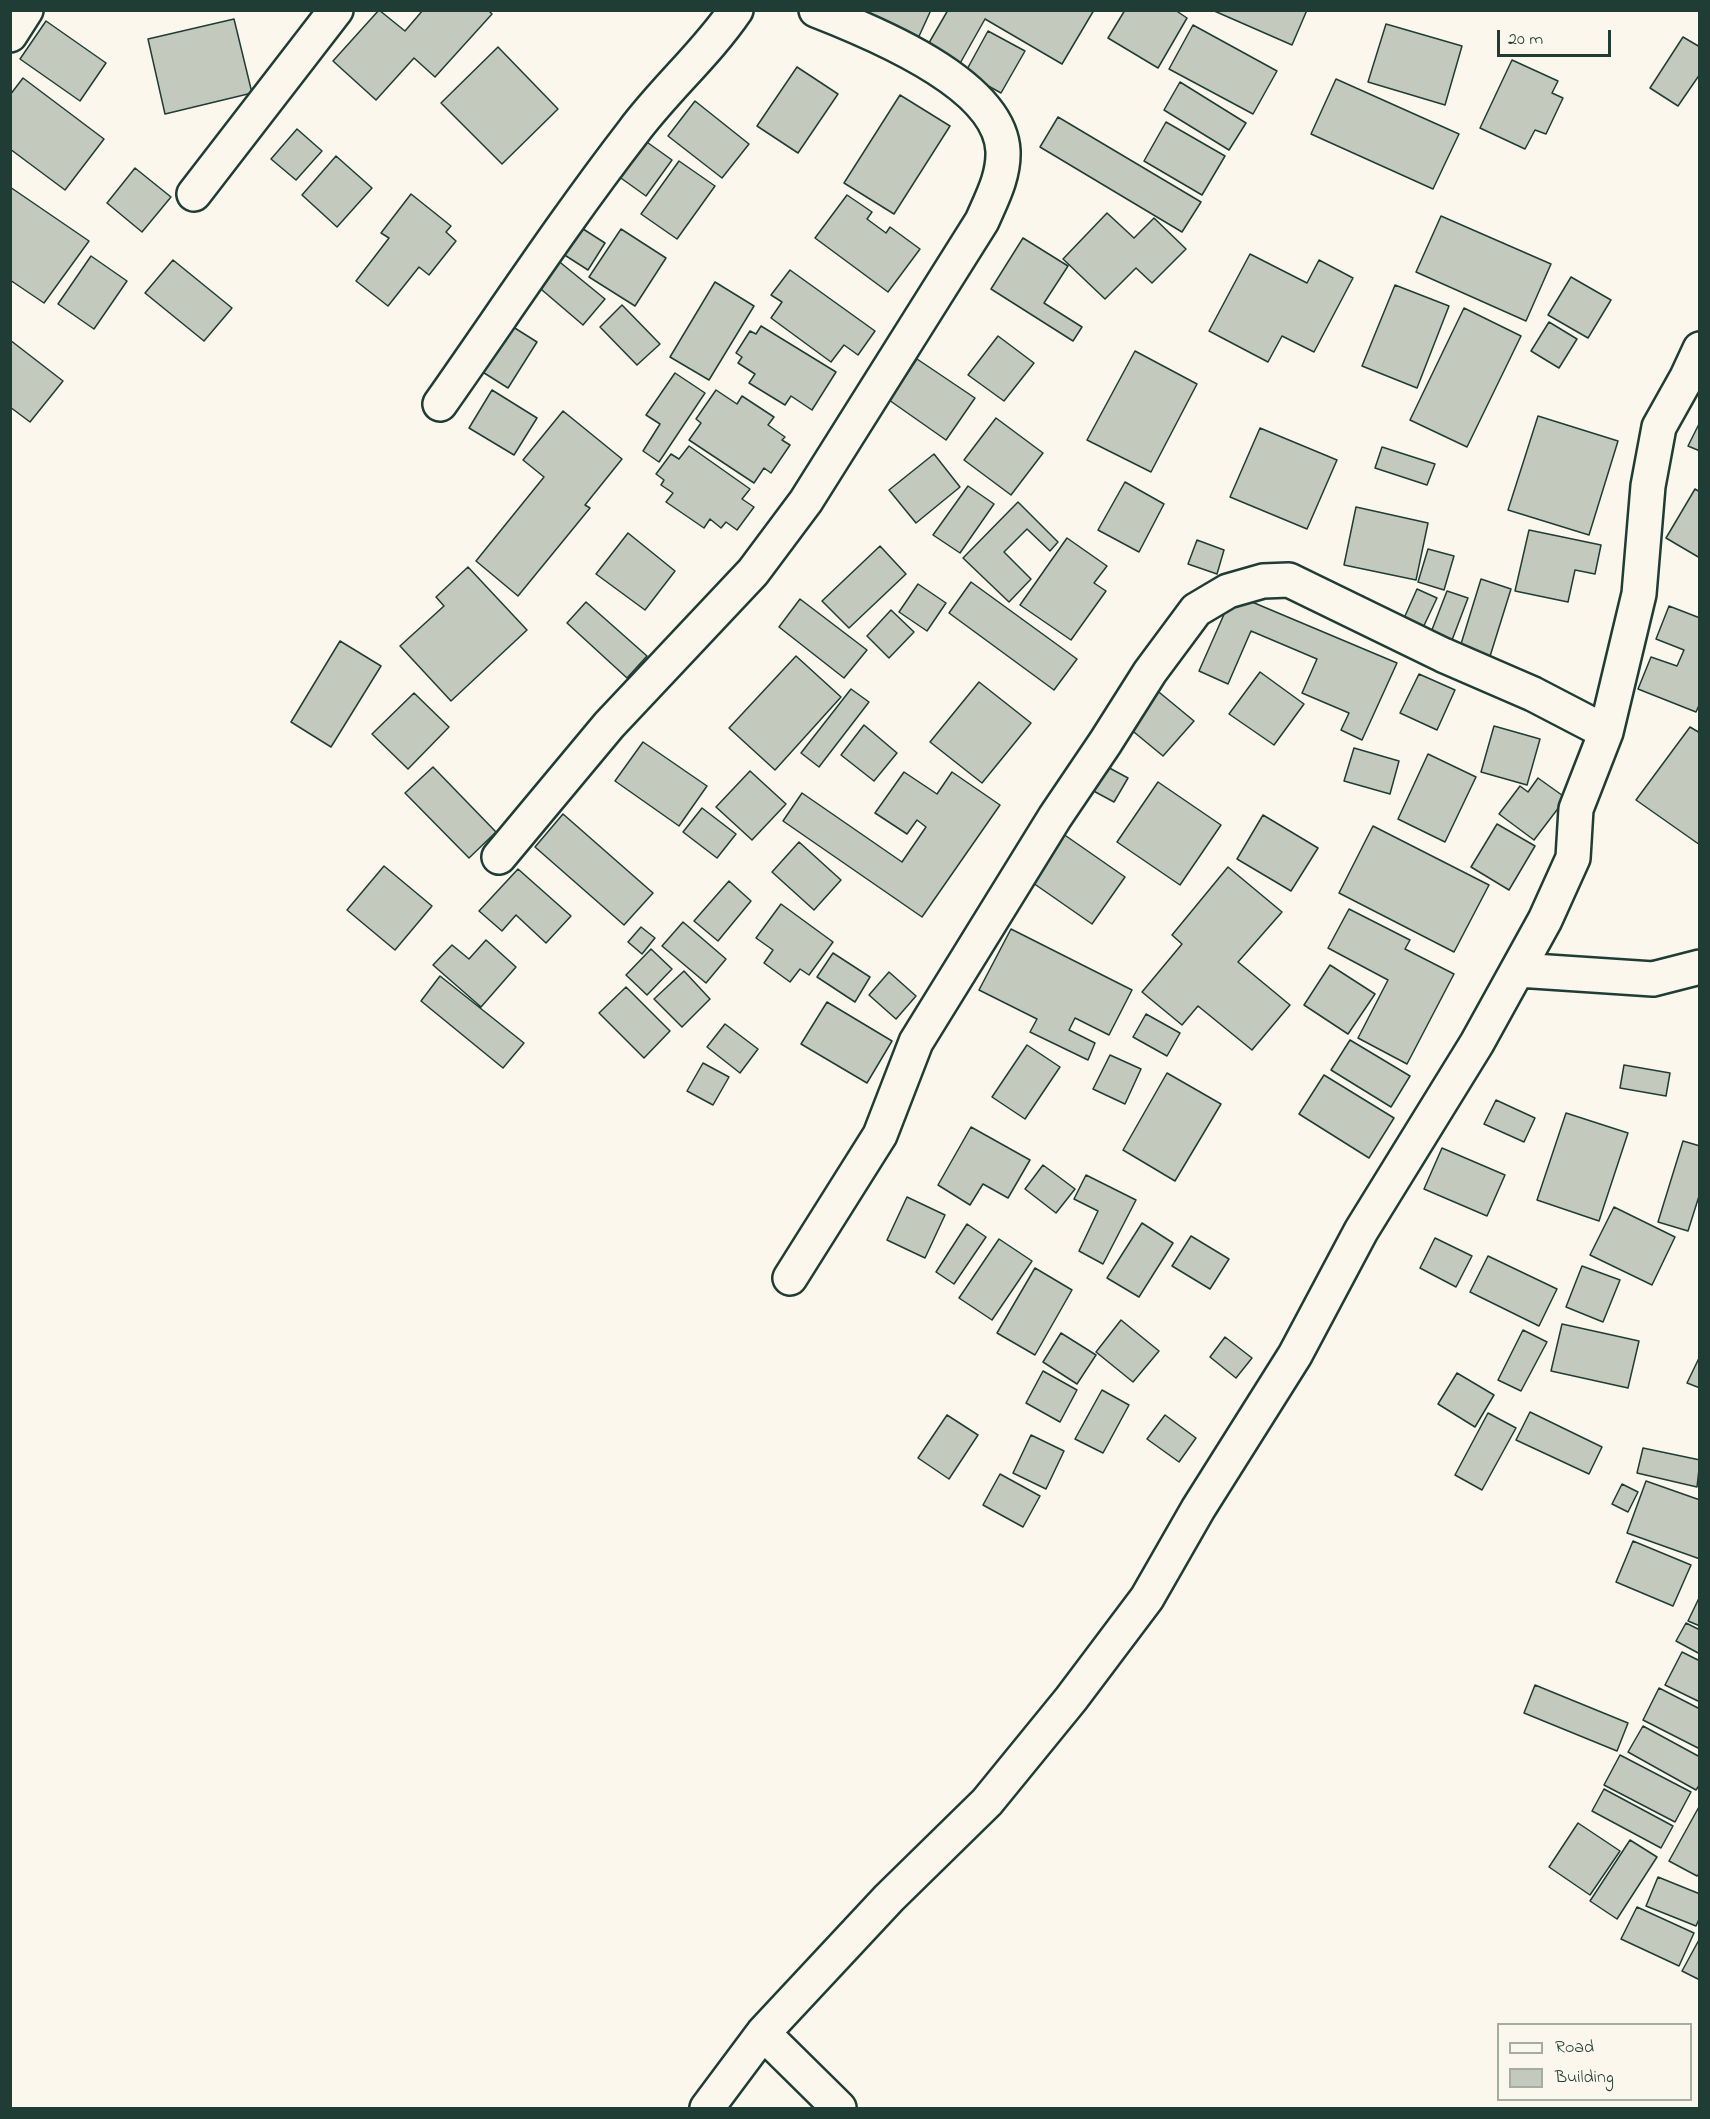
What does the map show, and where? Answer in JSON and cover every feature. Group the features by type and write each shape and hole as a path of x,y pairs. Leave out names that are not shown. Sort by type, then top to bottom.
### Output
{"street":[{"path":"10,35 26,10"},
{"path":"194,194 336,10"},
{"path":"440,404 613,158 653,105 717,39 736,10"},
{"path":"499,857 609,725 753,572 806,501 977,230 999,183 1003,150 995,126 968,90 899,46 816,10"},
{"path":"707,2109 763,2033 889,1898 987,1802 1071,1699 1147,1598 1203,1500 1295,1355 1361,1232 1478,1043 1545,920 1573,858 1576,809 1606,732 1639,594 1648,486 1659,427 1700,349"},
{"path":"790,1278 880,1135 916,1042 938,1005 1055,817 1106,743 1150,672 1196,610 1228,591 1263,581 1289,580 1443,655 1533,694 1606,732"},
{"path":"1518,970 1653,979 1700,967"},
{"path":"763,2033 839,2109"}],"building":[{"path":"379,10 405,31 423,10 488,10 492,14 435,77 414,58 376,100 333,61"},
{"path":"835,10 931,10 915,45"},
{"path":"948,10 1094,10 1062,64 985,19 958,67 926,48"},
{"path":"1125,10 1175,10 1187,18 1158,68 1108,38"},
{"path":"1212,10 1307,10 1292,45"},
{"path":"234,19 252,93 165,114 148,39"},
{"path":"46,21 106,63 80,101 20,59"},
{"path":"1386,24 1462,46 1445,105 1368,82"},
{"path":"1193,25 1277,71 1253,114 1169,69"},
{"path":"988,31 1025,51 1001,93 965,73"},
{"path":"1683,37 1700,47 1700,74 1678,106 1650,88"},
{"path":"498,47 558,109 502,164 441,103"},
{"path":"1512,60 1558,81 1552,93 1563,98 1546,134 1535,130 1525,149 1480,128"},
{"path":"797,67 838,94 798,153 757,126"},
{"path":"23,78 104,139 65,190 10,149 10,95"},
{"path":"1336,79 1459,134 1433,189 1311,134"},
{"path":"1180,82 1246,123 1229,150 1164,110"},
{"path":"900,95 950,126 894,214 844,183"},
{"path":"695,101 749,144 722,178 668,136"},
{"path":"1058,117 1201,202 1182,232 1040,147"},
{"path":"1166,122 1225,156 1202,195 1144,161"},
{"path":"297,129 322,151 296,180 271,159"},
{"path":"644,140 672,160 646,196 618,176"},
{"path":"336,156 372,188 337,227 302,195"},
{"path":"679,161 715,186 677,239 641,214"},
{"path":"135,168 171,197 142,232 107,203"},
{"path":"10,187 89,241 44,303 10,280"},
{"path":"411,194 451,226 446,232 456,241 429,275 419,267 388,306 356,281 389,238 381,233"},
{"path":"847,195 872,212 867,219 886,233 890,227 920,249 888,292 815,238"},
{"path":"1107,213 1134,238 1154,218 1186,249 1152,283 1136,268 1105,299 1063,259"},
{"path":"1441,216 1551,264 1526,321 1416,272"},
{"path":"580,227 605,243 588,270 563,254"},
{"path":"621,229 666,258 635,306 589,277"},
{"path":"1023,238 1068,266 1044,303 1082,327 1073,341 991,289"},
{"path":"1250,254 1307,283 1319,260 1353,278 1314,352 1282,336 1268,362 1209,331"},
{"path":"91,256 127,281 94,329 58,304"},
{"path":"556,259 605,299 583,325 535,284"},
{"path":"173,260 232,308 204,341 145,293"},
{"path":"790,270 875,331 858,355 844,345 831,362 771,318 782,302 771,295"},
{"path":"1571,277 1611,300 1588,338 1548,315"},
{"path":"715,282 754,306 709,380 670,357"},
{"path":"1395,285 1449,306 1417,388 1362,366"},
{"path":"622,305 660,344 637,365 600,327"},
{"path":"1464,308 1521,336 1467,447 1410,420"},
{"path":"1549,322 1577,339 1559,368 1531,351"},
{"path":"510,325 537,342 508,388 481,371"},
{"path":"761,326 836,372 812,410 791,396 785,405 749,383 755,374 738,363 742,357 736,353 750,331 756,334"},
{"path":"998,336 1034,363 1004,401 968,375"},
{"path":"10,340 63,381 30,422 10,407"},
{"path":"1135,351 1197,384 1151,472 1087,440"},
{"path":"917,359 975,398 946,440 889,400"},
{"path":"675,373 705,393 659,462 643,451 660,424 646,415"},
{"path":"492,390 537,418 514,455 469,428"},
{"path":"716,390 737,404 742,396 774,417 768,425 785,437 782,440 790,445 771,473 764,468 754,483 689,440 701,423 696,419"},
{"path":"563,411 622,459 585,505 590,508 518,596 476,561 544,477 523,460"},
{"path":"1538,416 1618,441 1589,535 1508,510"},
{"path":"996,418 1043,453 1011,495 964,460"},
{"path":"1700,422 1700,451 1688,446"},
{"path":"1260,428 1337,460 1307,529 1230,497"},
{"path":"689,446 750,489 742,499 754,507 737,530 726,522 721,528 710,519 704,528 666,502 673,493 661,485 664,480 656,474 671,454 679,459"},
{"path":"1382,447 1435,464 1427,485 1375,468"},
{"path":"934,454 960,487 916,523 889,490"},
{"path":"1125,482 1164,504 1139,552 1098,530"},
{"path":"968,486 994,504 960,553 933,535"},
{"path":"1695,489 1700,492 1700,558 1666,538"},
{"path":"1018,502 1058,542 1050,551 1027,529 1004,552 1031,579 1009,602 963,558"},
{"path":"1356,507 1428,523 1416,580 1344,565"},
{"path":"1529,530 1601,545 1595,574 1575,570 1568,602 1515,591"},
{"path":"628,533 675,571 645,610 596,574"},
{"path":"1067,538 1107,566 1094,583 1106,591 1071,640 1020,605"},
{"path":"1197,540 1224,550 1217,574 1188,564"},
{"path":"880,546 906,574 849,628 822,601"},
{"path":"1428,549 1454,556 1444,590 1418,582"},
{"path":"468,567 527,630 451,701 400,646 444,606 436,597"},
{"path":"1481,579 1511,589 1487,666 1457,657"},
{"path":"971,582 1077,659 1054,690 949,613"},
{"path":"918,584 946,603 927,631 899,612"},
{"path":"1417,589 1437,598 1420,634 1401,625"},
{"path":"1447,591 1468,598 1449,648 1428,640"},
{"path":"1233,594 1397,663 1362,740 1341,730 1349,713 1302,693 1317,659 1251,631 1228,684 1199,671"},
{"path":"800,599 867,650 844,678 779,627"},
{"path":"586,602 647,656 627,678 567,623"},
{"path":"1669,606 1700,618 1700,703 1696,712 1638,689 1651,657 1677,666 1684,650 1656,639"},
{"path":"891,610 914,632 889,658 867,636"},
{"path":"340,641 381,666 331,747 291,722"},
{"path":"796,656 841,697 775,770 729,728"},
{"path":"1260,672 1304,704 1274,745 1229,714"},
{"path":"1419,674 1455,690 1437,730 1400,713"},
{"path":"979,682 1031,723 982,783 930,742"},
{"path":"1154,688 1194,721 1163,756 1123,723"},
{"path":"851,689 869,702 819,767 801,753"},
{"path":"414,693 449,727 408,769 372,734"},
{"path":"864,725 897,753 874,781 841,755"},
{"path":"1494,726 1540,739 1527,785 1481,772"},
{"path":"1690,727 1700,733 1700,845 1636,800"},
{"path":"643,742 707,786 679,826 615,781"},
{"path":"1354,748 1399,761 1390,794 1344,781"},
{"path":"1428,754 1476,777 1445,842 1398,819"},
{"path":"1102,764 1128,778 1114,802 1088,788"},
{"path":"433,767 496,832 469,858 405,793"},
{"path":"750,771 786,804 752,840 716,807"},
{"path":"904,772 937,794 952,772 1000,805 922,917 783,821 802,793 902,862 926,827 917,820 907,834 875,813"},
{"path":"1538,778 1566,798 1534,840 1499,814 1520,786 1528,792"},
{"path":"1158,782 1221,825 1180,885 1117,842"},
{"path":"702,808 736,834 717,858 683,832"},
{"path":"563,814 653,893 624,925 535,847"},
{"path":"1263,815 1318,848 1291,891 1237,859"},
{"path":"1497,824 1535,846 1509,890 1471,867"},
{"path":"1373,826 1489,885 1454,952 1339,893"},
{"path":"1056,829 1125,877 1092,924 1023,876"},
{"path":"799,842 841,880 814,910 772,872"},
{"path":"384,866 432,906 395,950 347,910"},
{"path":"1228,867 1282,912 1238,962 1290,1005 1252,1050 1198,1006 1182,1025 1142,992 1182,944 1172,935"},
{"path":"518,869 571,916 546,943 516,915 502,931 479,911"},
{"path":"729,881 751,901 718,941 694,921"},
{"path":"781,904 833,942 809,975 800,969 790,982 764,963 773,950 756,938"},
{"path":"1349,909 1410,940 1405,949 1454,974 1407,1064 1358,1038 1388,980 1328,948"},
{"path":"683,922 726,959 706,983 662,946"},
{"path":"641,927 655,938 642,954 628,942"},
{"path":"1011,929 1132,990 1109,1035 1075,1018 1069,1030 1095,1043 1088,1060 1030,1032 1037,1019 979,990"},
{"path":"486,940 516,967 481,1007 433,965 452,945 469,959"},
{"path":"651,949 672,969 647,995 626,975"},
{"path":"833,953 870,977 855,1002 817,977"},
{"path":"1330,965 1375,994 1348,1034 1304,1005"},
{"path":"684,971 710,999 682,1027 654,999"},
{"path":"889,972 916,996 896,1019 869,995"},
{"path":"440,976 524,1043 503,1068 421,1001"},
{"path":"626,987 670,1031 644,1058 599,1013"},
{"path":"827,1002 892,1041 867,1083 801,1044"},
{"path":"1146,1014 1180,1033 1167,1056 1133,1037"},
{"path":"725,1024 758,1049 740,1073 707,1047"},
{"path":"1350,1040 1410,1076 1391,1107 1331,1070"},
{"path":"1027,1045 1060,1067 1025,1119 992,1097"},
{"path":"1110,1055 1141,1069 1125,1104 1093,1089"},
{"path":"703,1063 729,1077 713,1105 687,1091"},
{"path":"1624,1065 1670,1073 1666,1096 1620,1088"},
{"path":"1167,1073 1221,1104 1175,1181 1123,1150"},
{"path":"1324,1075 1394,1118 1369,1158 1299,1114"},
{"path":"1496,1100 1535,1118 1524,1142 1484,1124"},
{"path":"1566,1113 1628,1133 1599,1221 1537,1200"},
{"path":"971,1127 1030,1160 1008,1198 983,1184 970,1205 938,1185"},
{"path":"1683,1141 1700,1146 1700,1193 1688,1231 1658,1222"},
{"path":"1442,1148 1505,1175 1487,1216 1424,1189"},
{"path":"1043,1165 1075,1189 1056,1213 1025,1189"},
{"path":"1086,1175 1136,1200 1103,1264 1079,1251 1098,1211 1074,1199"},
{"path":"907,1197 945,1215 925,1258 887,1240"},
{"path":"1614,1207 1675,1237 1652,1285 1590,1255"},
{"path":"1142,1223 1173,1243 1139,1297 1107,1278"},
{"path":"967,1224 986,1237 954,1284 936,1272"},
{"path":"1191,1236 1229,1259 1210,1289 1172,1266"},
{"path":"1435,1238 1472,1256 1456,1287 1420,1268"},
{"path":"999,1239 1032,1261 992,1320 959,1298"},
{"path":"1488,1256 1557,1289 1539,1326 1470,1292"},
{"path":"1582,1266 1620,1280 1603,1322 1566,1307"},
{"path":"1035,1268 1072,1290 1035,1355 997,1333"},
{"path":"1121,1320 1159,1351 1133,1382 1096,1352"},
{"path":"1562,1324 1639,1341 1628,1388 1551,1371"},
{"path":"1523,1330 1547,1342 1521,1391 1498,1380"},
{"path":"1061,1333 1096,1355 1077,1384 1043,1362"},
{"path":"1225,1337 1252,1358 1236,1378 1210,1357"},
{"path":"1700,1356 1700,1388 1687,1383"},
{"path":"1043,1371 1077,1390 1060,1422 1026,1403"},
{"path":"1457,1373 1494,1395 1475,1427 1438,1404"},
{"path":"1102,1390 1129,1405 1103,1453 1075,1439"},
{"path":"1530,1412 1602,1447 1589,1474 1516,1440"},
{"path":"1488,1413 1516,1428 1482,1490 1455,1475"},
{"path":"947,1415 978,1435 949,1479 918,1458"},
{"path":"1165,1415 1196,1438 1179,1462 1147,1439"},
{"path":"1031,1435 1064,1451 1046,1489 1013,1473"},
{"path":"1643,1448 1700,1460 1697,1487 1637,1473"},
{"path":"1000,1474 1040,1496 1023,1527 983,1505"},
{"path":"1646,1481 1700,1500 1700,1559 1627,1533"},
{"path":"1622,1484 1638,1492 1628,1512 1612,1504"},
{"path":"1633,1541 1691,1565 1673,1606 1616,1582"},
{"path":"1700,1596 1700,1626 1688,1621"},
{"path":"1686,1623 1700,1630 1700,1654 1676,1641"},
{"path":"1682,1652 1700,1661 1700,1702 1665,1685"},
{"path":"1535,1685 1628,1723 1617,1751 1524,1713"},
{"path":"1659,1688 1700,1709 1700,1749 1643,1720"},
{"path":"1643,1726 1700,1757 1700,1784 1696,1790 1628,1752"},
{"path":"1620,1755 1691,1792 1675,1822 1604,1785"},
{"path":"1604,1789 1673,1826 1661,1848 1592,1811"},
{"path":"1700,1805 1700,1873 1697,1876 1669,1861"},
{"path":"1578,1823 1620,1851 1590,1895 1549,1867"},
{"path":"1630,1840 1657,1857 1617,1919 1590,1901"},
{"path":"1658,1877 1700,1894 1700,1917 1696,1926 1646,1906"},
{"path":"1637,1907 1694,1933 1679,1966 1621,1939"},
{"path":"1700,1938 1700,1980 1682,1971"}]}
